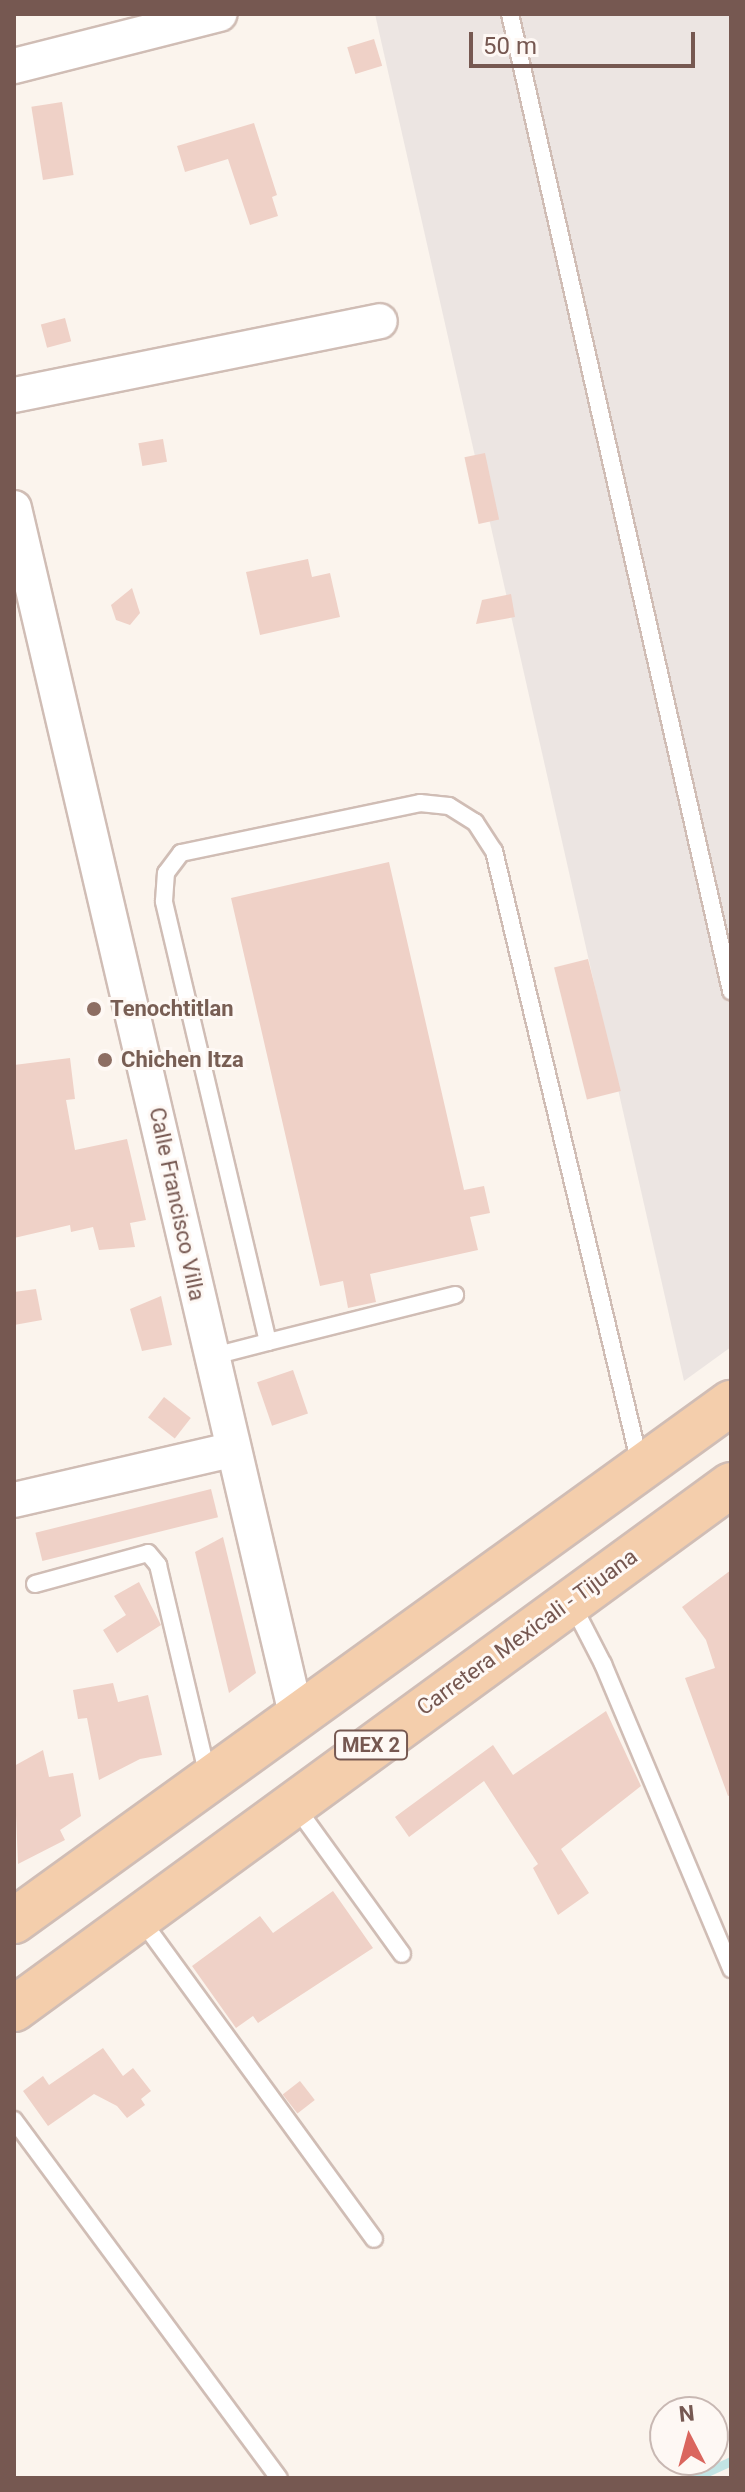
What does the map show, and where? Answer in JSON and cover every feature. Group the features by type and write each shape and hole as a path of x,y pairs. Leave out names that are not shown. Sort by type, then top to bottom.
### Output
{"main road":[{"path":"14,1921 296,1714 731,1403"},
{"name":"Carretera Mexicali - Tijuana","path":"14,2009 731,1485"}],"street":[{"path":"14,66 220,14"},
{"path":"14,395 380,321"},
{"name":"Calle Francisco Villa","path":"14,508 230,1450 296,1714"},
{"path":"14,1500 230,1450"}],"lane":[{"path":"510,14 731,991"},
{"path":"268,1342 164,901 166,873 181,853 420,803 449,806 475,822 494,851 641,1467"},
{"path":"210,1357 455,1295"},
{"path":"35,1584 148,1553 158,1565 208,1779"},
{"path":"570,1601 603,1664 731,1969"},
{"path":"293,1803 402,1954"},
{"path":"139,1917 374,2239"},
{"path":"14,2120 279,2478"}],"shaded area":[{"path":"375,14 731,14 731,1347 684,1381"}],"building":[{"path":"374,39 382,66 355,74 347,47"},
{"path":"62,102 74,175 43,180 31,107"},
{"path":"254,123 277,195 272,197 278,216 250,225 228,159 185,172 177,146"},
{"path":"65,318 71,341 47,348 41,324"},
{"path":"163,439 167,462 142,466 138,443"},
{"path":"485,453 499,520 479,524 464,457"},
{"path":"308,559 312,577 330,573 340,617 260,635 246,572"},
{"path":"132,588 140,613 130,625 116,620 111,605"},
{"path":"511,594 515,617 476,624 482,600"},
{"path":"389,862 464,1190 484,1186 490,1213 470,1217 478,1250 370,1274 376,1302 348,1308 343,1281 320,1286 231,898"},
{"path":"588,959 621,1091 587,1099 554,967"},
{"path":"70,1058 75,1099 66,1100 75,1150 127,1139 146,1220 130,1223 135,1247 99,1250 93,1227 71,1232 70,1225 14,1238 14,1065"},
{"path":"36,1289 42,1320 14,1325 14,1292"},
{"path":"161,1296 172,1345 142,1351 130,1309"},
{"path":"293,1370 308,1413 272,1426 257,1382"},
{"path":"164,1397 191,1418 175,1438 148,1417"},
{"path":"211,1489 218,1517 42,1561 35,1533"},
{"path":"223,1537 256,1673 229,1693 195,1552"},
{"path":"731,1570 731,1795 728,1796 685,1678 715,1668 706,1640 682,1607"},
{"path":"139,1582 161,1625 117,1653 103,1630 126,1615 114,1596"},
{"path":"113,1683 118,1702 148,1695 162,1755 140,1759 99,1780 87,1718 78,1719 73,1690"},
{"path":"606,1711 641,1786 561,1849 589,1893 558,1915 533,1868 538,1864 484,1781 409,1837 395,1817 493,1745 513,1775"},
{"path":"43,1750 49,1777 73,1773 81,1816 60,1830 65,1840 18,1864 14,1766"},
{"path":"333,1891 373,1948 258,2023 253,2016 236,2028 192,1966 260,1916 273,1933"},
{"path":"103,2048 123,2076 133,2068 151,2091 141,2099 145,2105 127,2118 117,2106 94,2094 48,2126 23,2091 43,2076 49,2085"},
{"path":"300,2081 315,2100 297,2113 283,2095"}],"waterway":[{"path":"694,2478 731,2461"}],"place":[{"name":"Tenochtitlan","path":"94,1009"},
{"name":"Chichen Itza","path":"105,1060"}]}
